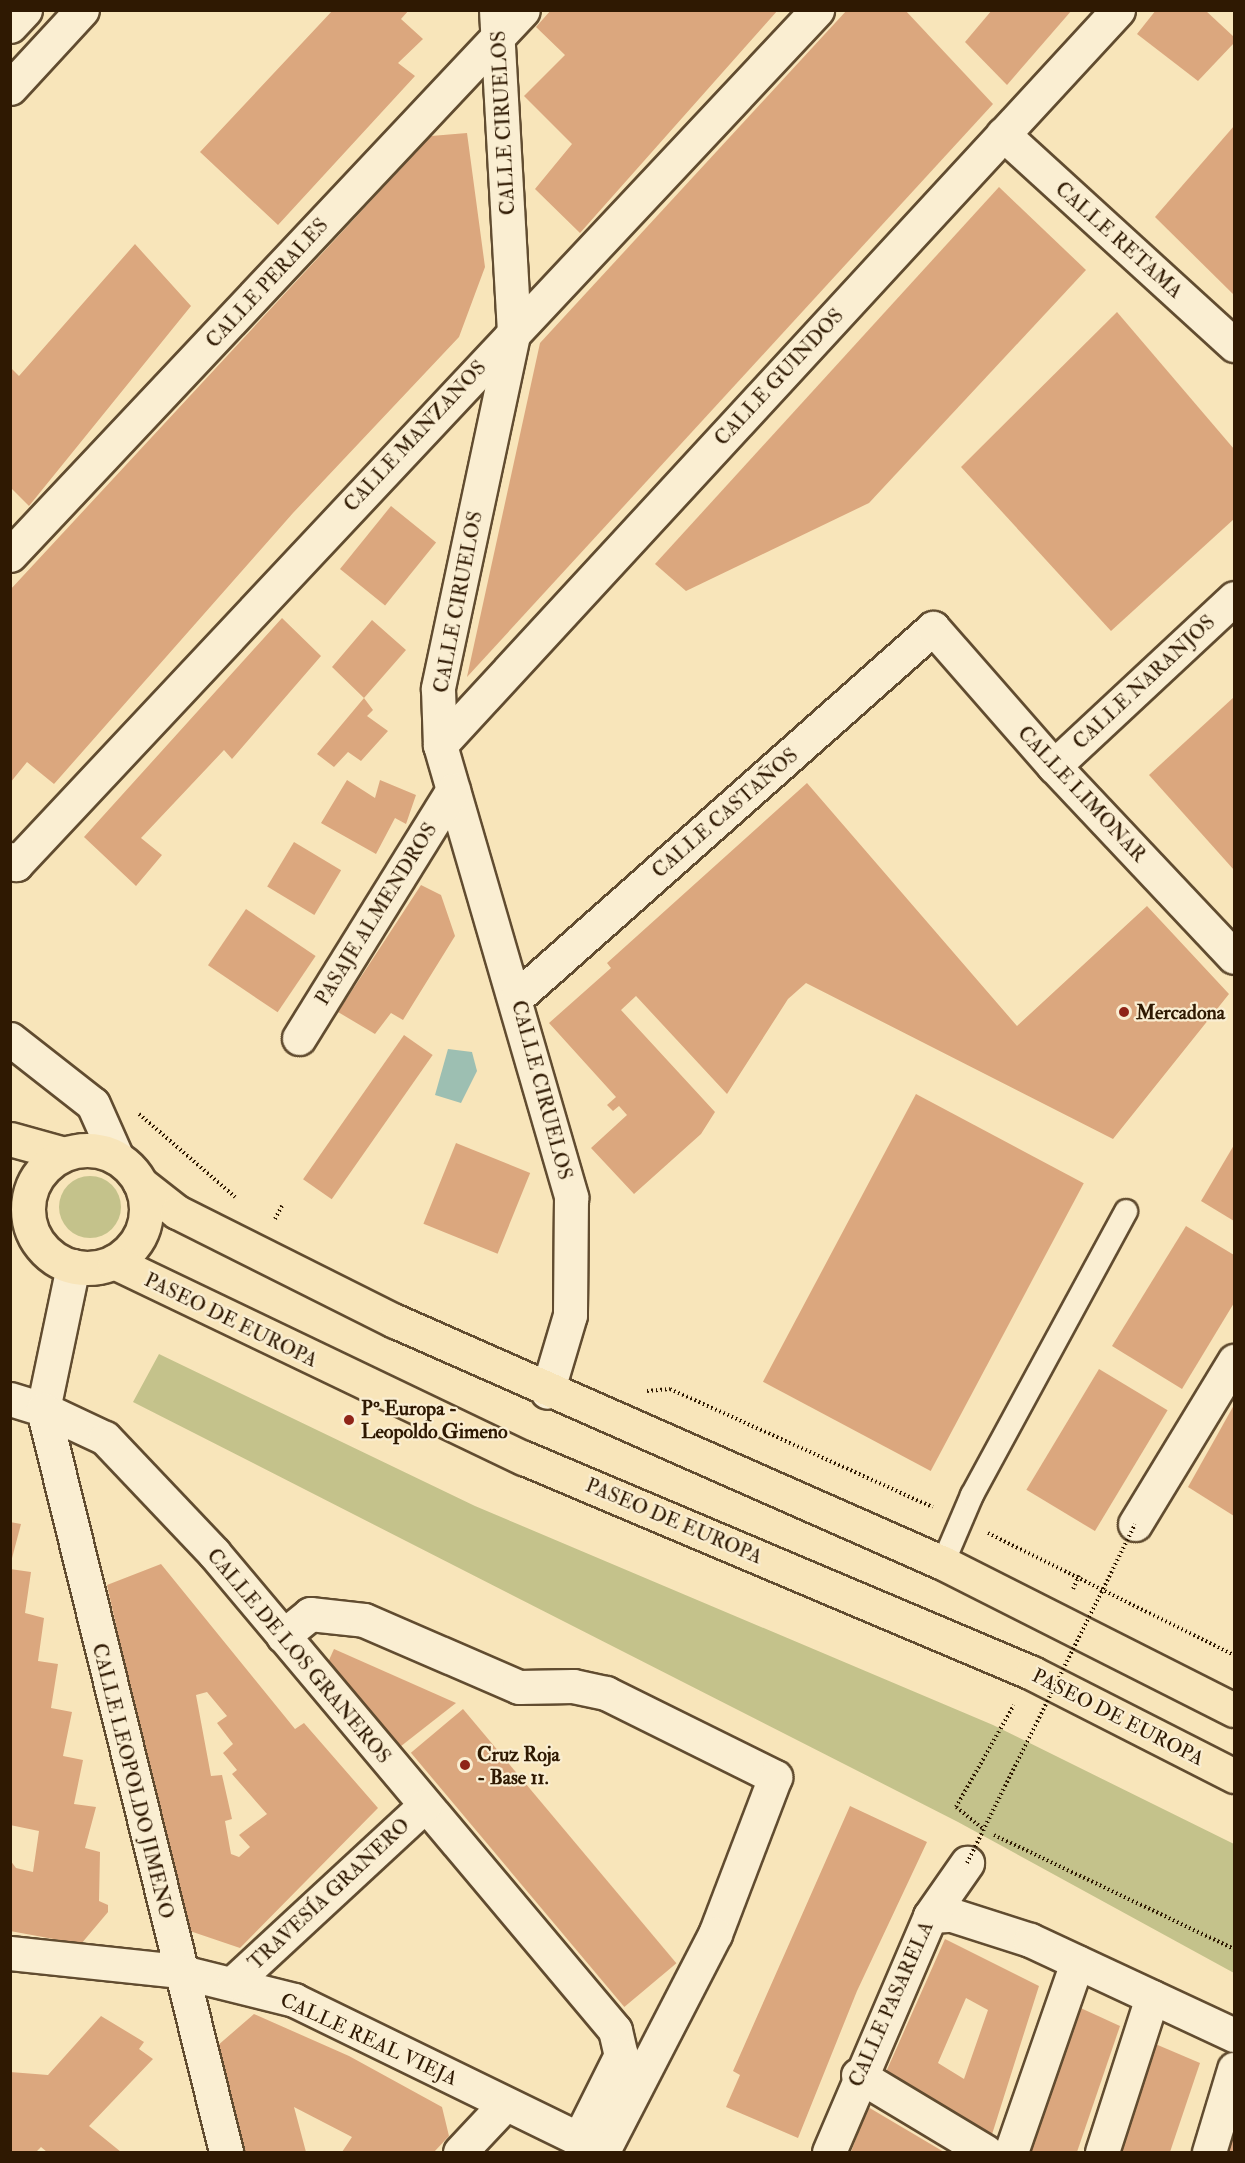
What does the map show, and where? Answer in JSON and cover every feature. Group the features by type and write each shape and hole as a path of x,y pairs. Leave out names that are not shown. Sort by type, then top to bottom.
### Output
{"main road":[{"path":"10,1139 64,1154 91,1150 117,1158 141,1183 187,1217 547,1392 943,1563 1234,1710"},
{"path":"64,1154 46,1167 33,1186 21,1221 47,1253 73,1266 114,1262 132,1248 143,1228 146,1205 141,1183"},
{"name":"PASEO DE EUROPA","path":"114,1262 524,1458 1032,1673 1234,1776"}],"street":[{"path":"10,26 25,10"},
{"path":"10,88 82,10"},
{"name":"CALLE PERALES","path":"10,555 497,23 523,10"},
{"name":"CALLE MANZANOS","path":"13,862 817,10"},
{"name":"CALLE GUINDOS","path":"440,745 1118,10"},
{"name":"CALLE CIRUELOS","path":"497,23 514,330 438,689 440,745 517,997 571,1197 570,1315 547,1392"},
{"name":"CALLE RETAMA","path":"1003,134 1234,345"},
{"name":"CALLE NARANJOS","path":"1054,766 1234,598"},
{"name":"CALLE LIMONAR","path":"933,628 1054,766 1234,957"},
{"name":"CALLE CASTAÑOS","path":"517,997 933,628"},
{"name":"PASAJE ALMENDROS","path":"299,1038 453,790"},
{"path":"10,1039 93,1104 117,1158"},
{"path":"43,1409 73,1266"},
{"path":"1135,1524 1234,1360"},
{"name":"CALLE DE LOS GRANEROS","path":"10,1399 43,1409 105,1438 284,1636 424,1806 615,2030 618,2045"},
{"name":"CALLE LEOPOLDO JIMENO","path":"43,1409 178,1971 226,2152"},
{"path":"284,1636 310,1614 364,1620 519,1687 573,1686 606,1694 775,1777 715,1934 659,2046 597,2148"},
{"name":"TRAVESÍA GRANERO","path":"234,1982 424,1806"},
{"name":"CALLE PASARELA","path":"829,2152 858,2075 930,1917 967,1863"},
{"path":"930,1917 952,1915 1077,1962 1234,2035"},
{"name":"CALLE REAL VIEJA","path":"10,1953 178,1971 234,1982 294,2000 597,2148"},
{"path":"1011,2152 1077,1962"},
{"path":"1102,2152 1152,1997"},
{"path":"597,2148 621,2055 618,2045 659,2046"},
{"path":"1209,2152 1234,2069"},
{"path":"858,2075 986,2152"},
{"path":"460,2152 505,2104"}],"lane":[{"path":"943,1563 1126,1211"}],"path":[{"path":"128,1106 183,1148 240,1202"},
{"path":"264,1222 272,1226"},
{"path":"634,1392 670,1389 963,1521 1234,1654"},
{"path":"967,1863 987,1832 1135,1524"},
{"path":"1032,1673 956,1807 987,1832 1234,1948"}],"shaded area":[{"path":"448,1049 472,1052 477,1071 461,1103 435,1095"},
{"path":"90,1176 112,1185 121,1207 112,1229 90,1238 68,1229 59,1207 68,1185"},
{"path":"159,1354 475,1506 993,1725 1234,1844 1234,1973 958,1822 133,1402"}],"building":[{"path":"333,10 409,10 401,19 423,39 398,63 415,76 278,225 200,152"},
{"path":"551,10 778,10 580,233 535,189 572,144 524,96 565,55 536,27"},
{"path":"847,10 905,10 993,104 467,677 540,343"},
{"path":"992,10 1072,10 1007,85 965,42"},
{"path":"1156,10 1205,10 1234,37 1234,43 1198,81 1137,34"},
{"path":"1234,126 1234,295 1155,217"},
{"path":"467,133 485,267 459,337 293,513 54,784 27,762 10,783 10,590 431,136"},
{"path":"999,187 1086,270 869,503 686,591 655,564"},
{"path":"135,244 191,306 29,506 10,487 10,367 19,376"},
{"path":"1117,312 1234,449 1234,519 1111,631 961,467"},
{"path":"391,506 436,543 385,605 340,569"},
{"path":"282,618 321,656 232,759 224,750 141,838 162,855 136,886 84,837"},
{"path":"372,620 406,650 364,698 332,667"},
{"path":"1234,697 1234,870 1149,775"},
{"path":"364,698 373,710 367,716 388,731 361,761 348,752 334,767 317,754"},
{"path":"347,780 375,798 380,780 416,795 406,824 395,818 376,854 321,823"},
{"path":"807,783 1017,1026 1147,906 1229,994 1113,1139 806,983 788,999 727,1094 636,996 621,1010 715,1112 701,1134 634,1194 591,1148 627,1115 619,1106 613,1111 607,1105 616,1097 549,1023 611,968 607,963"},
{"path":"294,842 341,870 314,915 267,887"},
{"path":"421,885 441,895 455,936 403,1020 391,1013 375,1034 338,1012"},
{"path":"246,909 316,956 278,1012 208,965"},
{"path":"404,1035 433,1055 332,1199 303,1179"},
{"path":"916,1094 1084,1183 931,1471 763,1382"},
{"path":"456,1143 530,1173 498,1254 423,1224"},
{"path":"1234,1145 1234,1221 1201,1201"},
{"path":"1186,1226 1234,1255 1234,1303 1182,1389 1112,1346"},
{"path":"1099,1369 1168,1410 1095,1531 1026,1490"},
{"path":"1234,1405 1234,1516 1188,1487"},
{"path":"10,1522 21,1524 11,1562 10,1562"},
{"path":"161,1564 295,1729 304,1723 378,1808 240,1948 184,1929 107,1585","holes":["207,1692 227,1716 217,1723 233,1744 223,1753 237,1770 232,1774 267,1814 239,1835 250,1847 239,1857 231,1854 225,1821 232,1819 222,1775 211,1776 196,1695"]},
{"path":"10,1569 31,1572 25,1613 44,1618 38,1661 58,1664 51,1708 72,1712 63,1756 83,1760 74,1804 96,1807 85,1848 100,1852 99,1901 108,1905 108,1912 81,1944 10,1931 10,1860 16,1868 33,1872 39,1831 10,1825"},
{"path":"334,1649 456,1703 396,1750 325,1669"},
{"path":"463,1709 676,1963 624,2007 411,1753"},
{"path":"850,1806 927,1842 857,1991 798,2138 726,2107 740,2075 733,2071"},
{"path":"945,1939 1039,1986 988,2147 882,2081","holes":["966,1998 988,2010 964,2079 938,2063"]},
{"path":"1074,2005 1120,2026 1077,2152 1023,2152"},
{"path":"254,2014 349,2056 442,2107 449,2136 434,2152 342,2152 352,2137 294,2107 306,2152 234,2152 209,2053"},
{"path":"101,2016 144,2042 139,2049 153,2059 89,2126 121,2152 47,2152 41,2147 36,2152 10,2152 10,2072 48,2075"},
{"path":"1153,2043 1200,2063 1170,2152 1117,2152"},
{"path":"868,2107 944,2152 851,2152"},
{"path":"1234,2113 1234,2152 1222,2152"}],"place":[{"name":"Mercadona","path":"1124,1012"},
{"name":"Pº Europa - Leopoldo Gimeno","path":"349,1420"},
{"name":"Cruz Roja - Base 11.","path":"465,1765"}]}
